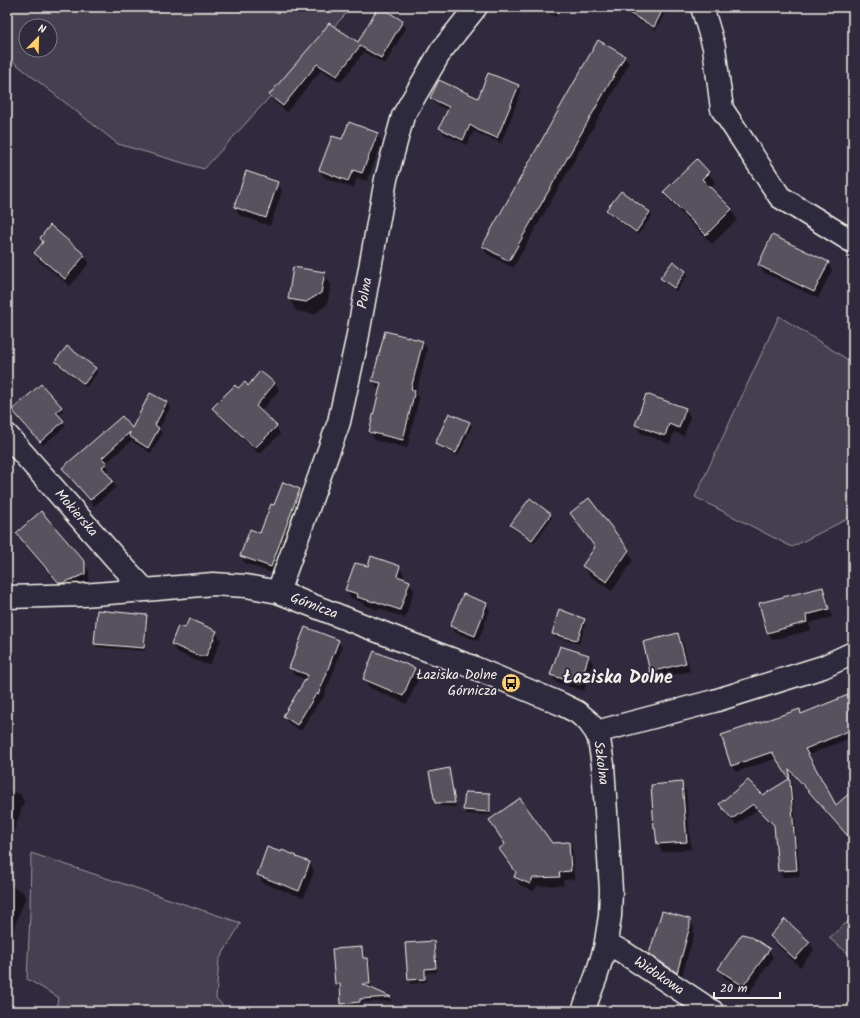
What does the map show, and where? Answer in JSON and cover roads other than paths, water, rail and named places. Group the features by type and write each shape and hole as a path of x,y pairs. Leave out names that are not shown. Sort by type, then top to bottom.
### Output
{"street":[{"name":"Polna","path":"278,592 339,422 357,340 386,179 403,116 441,51 476,7"},
{"path":"702,7 714,47 722,109 780,197 853,242"},
{"name":"Mokierska","path":"7,435 145,590"},
{"name":"Górnicza","path":"7,596 83,595 213,584 246,586 278,592 470,666 561,704 577,712 588,721 596,732"},
{"name":"Szkolna","path":"583,1011 596,977 606,943 610,916 611,890 603,765 599,739 596,732 714,701 823,667 853,653"},
{"name":"Widokowa","path":"606,943 623,952 712,1011"}],"place":[{"name":"Łaziska Dolne Górnicza","path":"511,683"}],"district":[{"name":"Łaziska Dolne","path":"618,678"}]}
